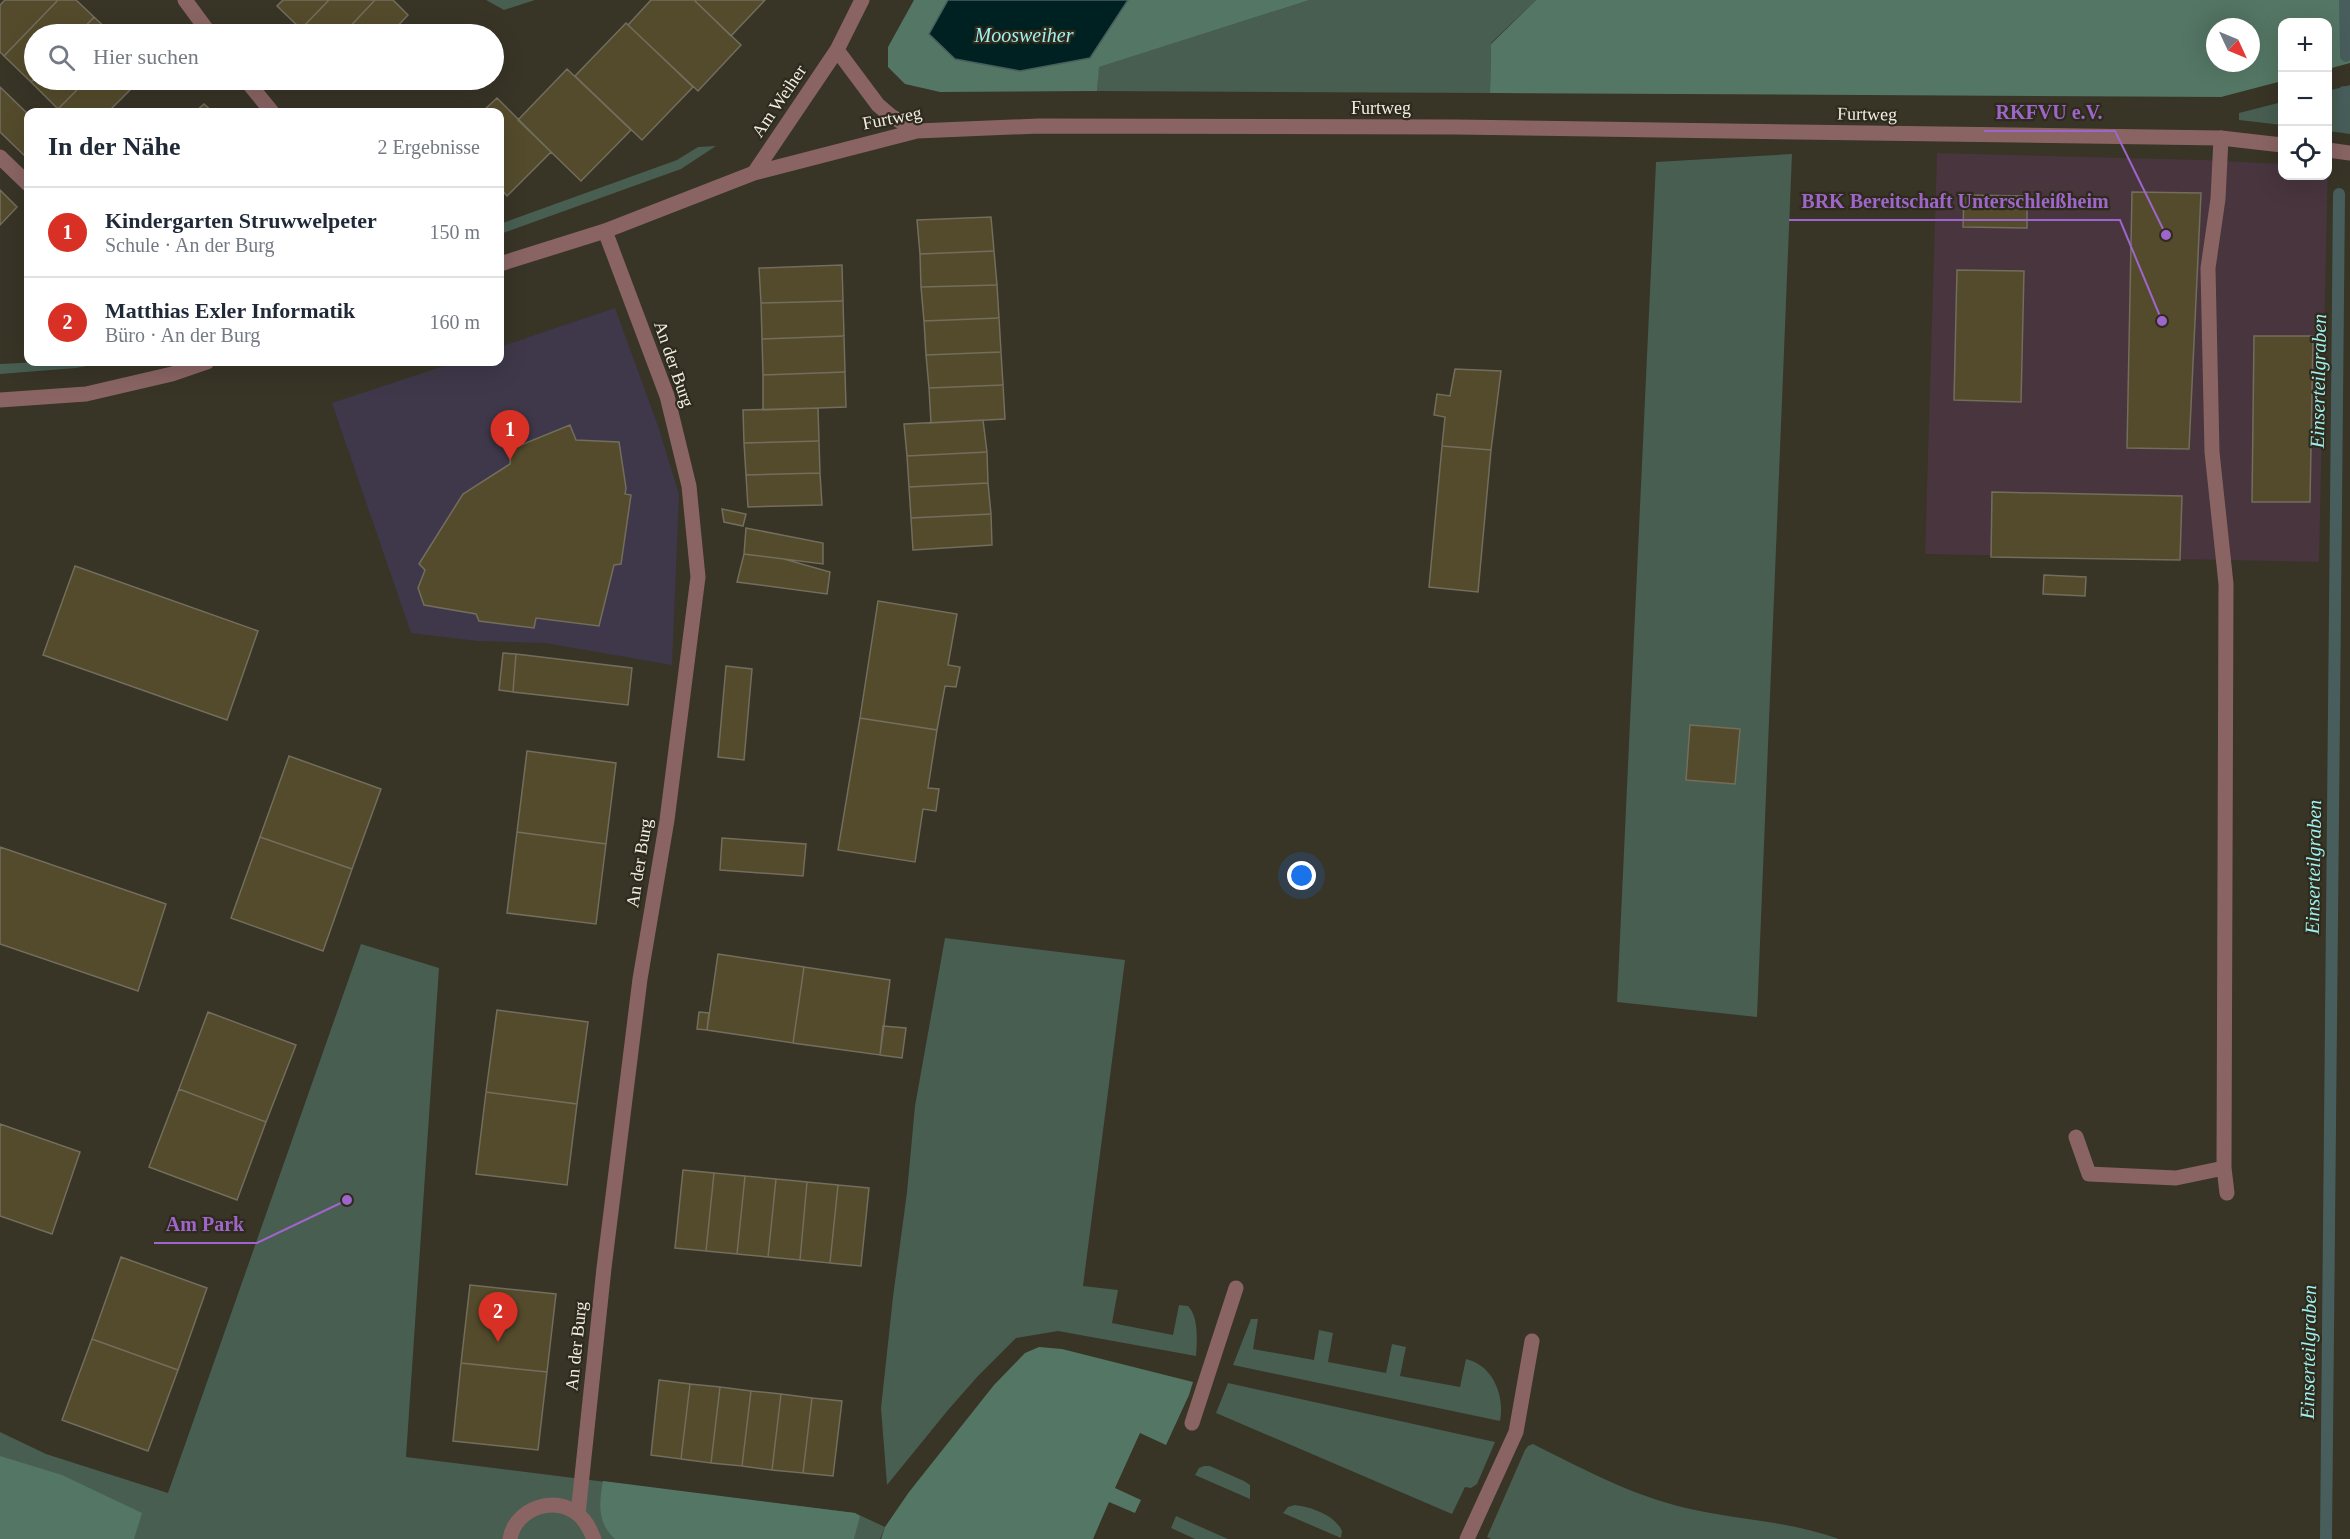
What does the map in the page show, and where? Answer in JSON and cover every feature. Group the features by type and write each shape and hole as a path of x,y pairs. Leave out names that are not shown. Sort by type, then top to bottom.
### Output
{"street":[{"path":"185,0 203,24"},
{"name":"Am Weiher","path":"754,173 837,50 862,0"},
{"path":"837,50 878,105 891,116 917,131"},
{"path":"254,90 270,108"},
{"name":"Furtweg","path":"504,263 605,231 754,173 917,131 1039,126 1469,128 2221,138 2278,144"},
{"path":"2221,138 2218,199 2208,268 2212,452 2226,584 2224,1168 2227,1193"},
{"path":"2332,151 2350,153"},
{"path":"0,157 24,180"},
{"name":"An der Burg","path":"578,1514 604,1268 640,979 667,820 698,577 690,486 667,396 605,231"},
{"path":"0,400 86,394 172,374 195,366"},
{"path":"2076,1137 2089,1174 2176,1178 2224,1168"},
{"path":"1192,1423 1236,1288"},
{"path":"1467,1539 1516,1432 1532,1341"},
{"path":"510,1539 514,1525 524,1514 537,1507 551,1505 566,1507 578,1514 588,1526 594,1539"}],"shaded area":[{"path":"1937,153 2278,164 2278,180 2328,180 2319,562 1925,554"},
{"path":"615,308 658,426 679,494 672,665 545,643 478,641 411,633 332,403 444,366 504,366 504,346"}],"green space":[{"path":"486,0 535,0 504,10"},
{"path":"914,0 948,0 930,33 1090,58 1128,0 1310,0 1099,67 1097,91 940,92 905,84 888,67 888,47"},
{"path":"1310,0 1536,0 1491,43 1490,93 1097,91 1098,67"},
{"path":"1536,0 2350,0 2350,63 2332,68 2332,18 2278,18 2278,82 2221,97 1490,93 1491,44"},
{"path":"2350,85 2350,134 2332,132 2332,90"},
{"path":"2278,103 2278,125 2239,120 2239,113"},
{"path":"716,146 681,169 504,233 504,223 677,160 698,147"},
{"path":"1792,154 1757,1017 1617,1002 1656,162"},
{"path":"24,363 24,366 86,366 0,374 0,364"},
{"path":"945,938 1125,960 1083,1286 1118,1290 1112,1323 1173,1335 1179,1305 1188,1306 1196,1323 1196,1356 1058,1331 1016,1338 948,1410 887,1485 881,1408 915,1106"},
{"path":"361,944 439,968 406,1457 855,1513 885,1527 880,1539 0,1539 0,1432 46,1454 168,1493"},
{"path":"1251,1319 1258,1319 1253,1349 1314,1360 1319,1330 1333,1333 1328,1362 1386,1373 1392,1344 1406,1347 1400,1376 1460,1387 1466,1359 1475,1362 1490,1375 1499,1392 1500,1421 1233,1365"},
{"path":"1039,1347 1062,1349 1193,1382 1166,1445 1140,1433 1115,1488 1141,1500 1135,1513 1109,1502 1093,1539 881,1539 885,1527 909,1492 994,1385 1025,1353"},
{"path":"1228,1383 1495,1442 1477,1484 1471,1488 1465,1487 1452,1514 1216,1413"},
{"path":"1533,1444 1608,1480 1666,1503 1705,1512 1782,1524 1839,1539 1491,1539 1487,1537 1525,1450"},
{"path":"0,1456 62,1475 142,1513 134,1539 0,1539"},
{"path":"1210,1466 1250,1485 1250,1499 1195,1475 1199,1468"},
{"path":"603,1481 855,1513 860,1516 854,1539 615,1539 602,1519"},
{"path":"1295,1505 1315,1510 1334,1520 1342,1531 1341,1538 1283,1513 1288,1507"},
{"path":"1176,1516 1228,1539 1195,1539 1171,1528"}],"water":[{"name":"Moosweiher","path":"948,0 1128,0 1090,58 1020,71 955,59 929,34"}],"building":[{"path":"5,0 58,0 35,24 24,24 24,35 4,56 0,52 0,5"},
{"path":"58,0 76,0 94,17 87,24 35,24"},
{"path":"283,0 329,0 306,24 296,24 277,6"},
{"path":"329,0 375,0 352,24 306,24"},
{"path":"375,0 393,0 408,15 399,24 352,24"},
{"path":"651,0 694,0 741,45 698,91 628,25"},
{"path":"694,0 765,0 731,36"},
{"path":"94,17 101,24 87,24"},
{"path":"626,23 693,87 642,140 575,76"},
{"path":"24,35 24,75 4,56"},
{"path":"567,69 631,130 581,181 518,120"},
{"path":"0,87 24,110 24,155 0,132"},
{"path":"39,90 77,90 59,108"},
{"path":"77,90 130,90 112,108 59,108"},
{"path":"497,98 551,152 507,196 504,193 504,108 486,108"},
{"path":"0,190 17,207 0,225"},
{"path":"2132,192 2201,193 2189,449 2127,448"},
{"path":"1964,195 2027,196 2027,228 1963,227"},
{"path":"991,217 994,251 920,254 917,220"},
{"path":"994,251 997,285 921,287 920,254"},
{"path":"842,265 843,301 761,303 759,268"},
{"path":"1957,270 2024,271 2021,402 1954,400"},
{"path":"997,285 999,318 924,321 921,287"},
{"path":"843,301 844,336 762,339 761,303"},
{"path":"999,318 1001,352 926,355 924,321"},
{"path":"844,336 845,372 763,375 762,339"},
{"path":"2254,336 2313,336 2310,502 2252,502"},
{"path":"1001,352 1003,385 929,388 926,355"},
{"path":"1455,369 1501,371 1491,450 1442,446 1445,417 1434,415 1437,394 1450,396"},
{"path":"845,372 846,407 763,410 763,375"},
{"path":"1003,385 1005,419 931,423 929,388"},
{"path":"818,408 819,441 744,443 743,410"},
{"path":"983,420 987,452 907,456 904,424"},
{"path":"570,425 576,440 619,442 625,494 631,495 621,564 614,565 599,626 536,618 534,628 479,621 476,614 424,605 418,588 425,570 419,564 463,494 510,464 511,449"},
{"path":"819,441 820,473 746,475 744,443"},
{"path":"1442,446 1491,450 1478,592 1429,587"},
{"path":"987,452 988,483 909,487 907,456"},
{"path":"820,473 822,505 748,507 746,475"},
{"path":"988,483 991,514 911,518 909,487"},
{"path":"1992,492 2182,496 2180,560 1991,557"},
{"path":"722,509 746,514 743,526 724,522"},
{"path":"991,514 992,545 913,550 911,518"},
{"path":"746,528 823,543 823,564 744,554"},
{"path":"744,554 784,559 830,572 827,594 737,582"},
{"path":"75,566 258,631 227,720 43,655"},
{"path":"2044,575 2086,577 2085,596 2043,594"},
{"path":"878,601 957,614 948,665 960,667 956,687 945,686 937,730 860,718"},
{"path":"503,653 516,654 513,692 499,690"},
{"path":"516,654 632,668 628,705 513,692"},
{"path":"726,666 752,669 744,760 718,757"},
{"path":"860,718 937,730 928,788 939,789 936,811 923,809 915,862 838,850"},
{"path":"1690,725 1740,729 1735,784 1686,780"},
{"path":"527,751 616,763 606,844 517,832"},
{"path":"289,756 381,789 352,869 260,837"},
{"path":"517,832 606,844 596,924 507,913"},
{"path":"260,837 352,869 323,951 231,918"},
{"path":"722,838 806,844 803,876 720,870"},
{"path":"0,847 166,904 138,991 0,944"},
{"path":"718,954 804,967 793,1043 707,1030"},
{"path":"804,967 890,980 880,1055 793,1043"},
{"path":"497,1010 588,1022 577,1104 486,1092"},
{"path":"208,1012 296,1045 266,1122 179,1089"},
{"path":"699,1012 709,1013 707,1030 697,1029"},
{"path":"883,1026 906,1028 902,1058 880,1055"},
{"path":"179,1089 266,1122 237,1200 149,1167"},
{"path":"486,1092 577,1104 567,1185 476,1174"},
{"path":"0,1124 80,1152 52,1234 0,1216"},
{"path":"683,1170 714,1173 706,1251 675,1248"},
{"path":"714,1173 745,1176 737,1254 706,1251"},
{"path":"745,1176 776,1179 768,1257 737,1254"},
{"path":"776,1179 807,1182 800,1260 768,1257"},
{"path":"807,1182 838,1185 830,1263 800,1260"},
{"path":"838,1185 869,1188 861,1266 830,1263"},
{"path":"121,1257 207,1288 178,1370 92,1339"},
{"path":"470,1285 556,1294 547,1372 461,1363"},
{"path":"92,1339 178,1370 148,1451 62,1420"},
{"path":"461,1363 547,1372 538,1450 453,1441"},
{"path":"659,1380 690,1384 681,1459 651,1455"},
{"path":"690,1384 720,1387 711,1463 681,1459"},
{"path":"720,1387 751,1391 742,1466 711,1463"},
{"path":"751,1391 781,1394 772,1470 742,1466"},
{"path":"781,1394 812,1398 803,1473 772,1470"},
{"path":"812,1398 842,1401 833,1476 803,1473"}],"waterway":[{"name":"Einserteilgraben","path":"2345,0 2346,56"},
{"path":"2343,126 2344,92"},
{"name":"Einserteilgraben","path":"2326,1539 2339,194"}],"place":[{"name":"RKFVU e.V.","path":"2166,235"},
{"name":"BRK Bereitschaft Unterschleißheim","path":"2162,321"},
{"name":"Kindergarten Struwwelpeter","path":"510,460"},
{"name":"Am Park","path":"347,1200"},
{"name":"Matthias Exler Informatik","path":"498,1342"}]}
